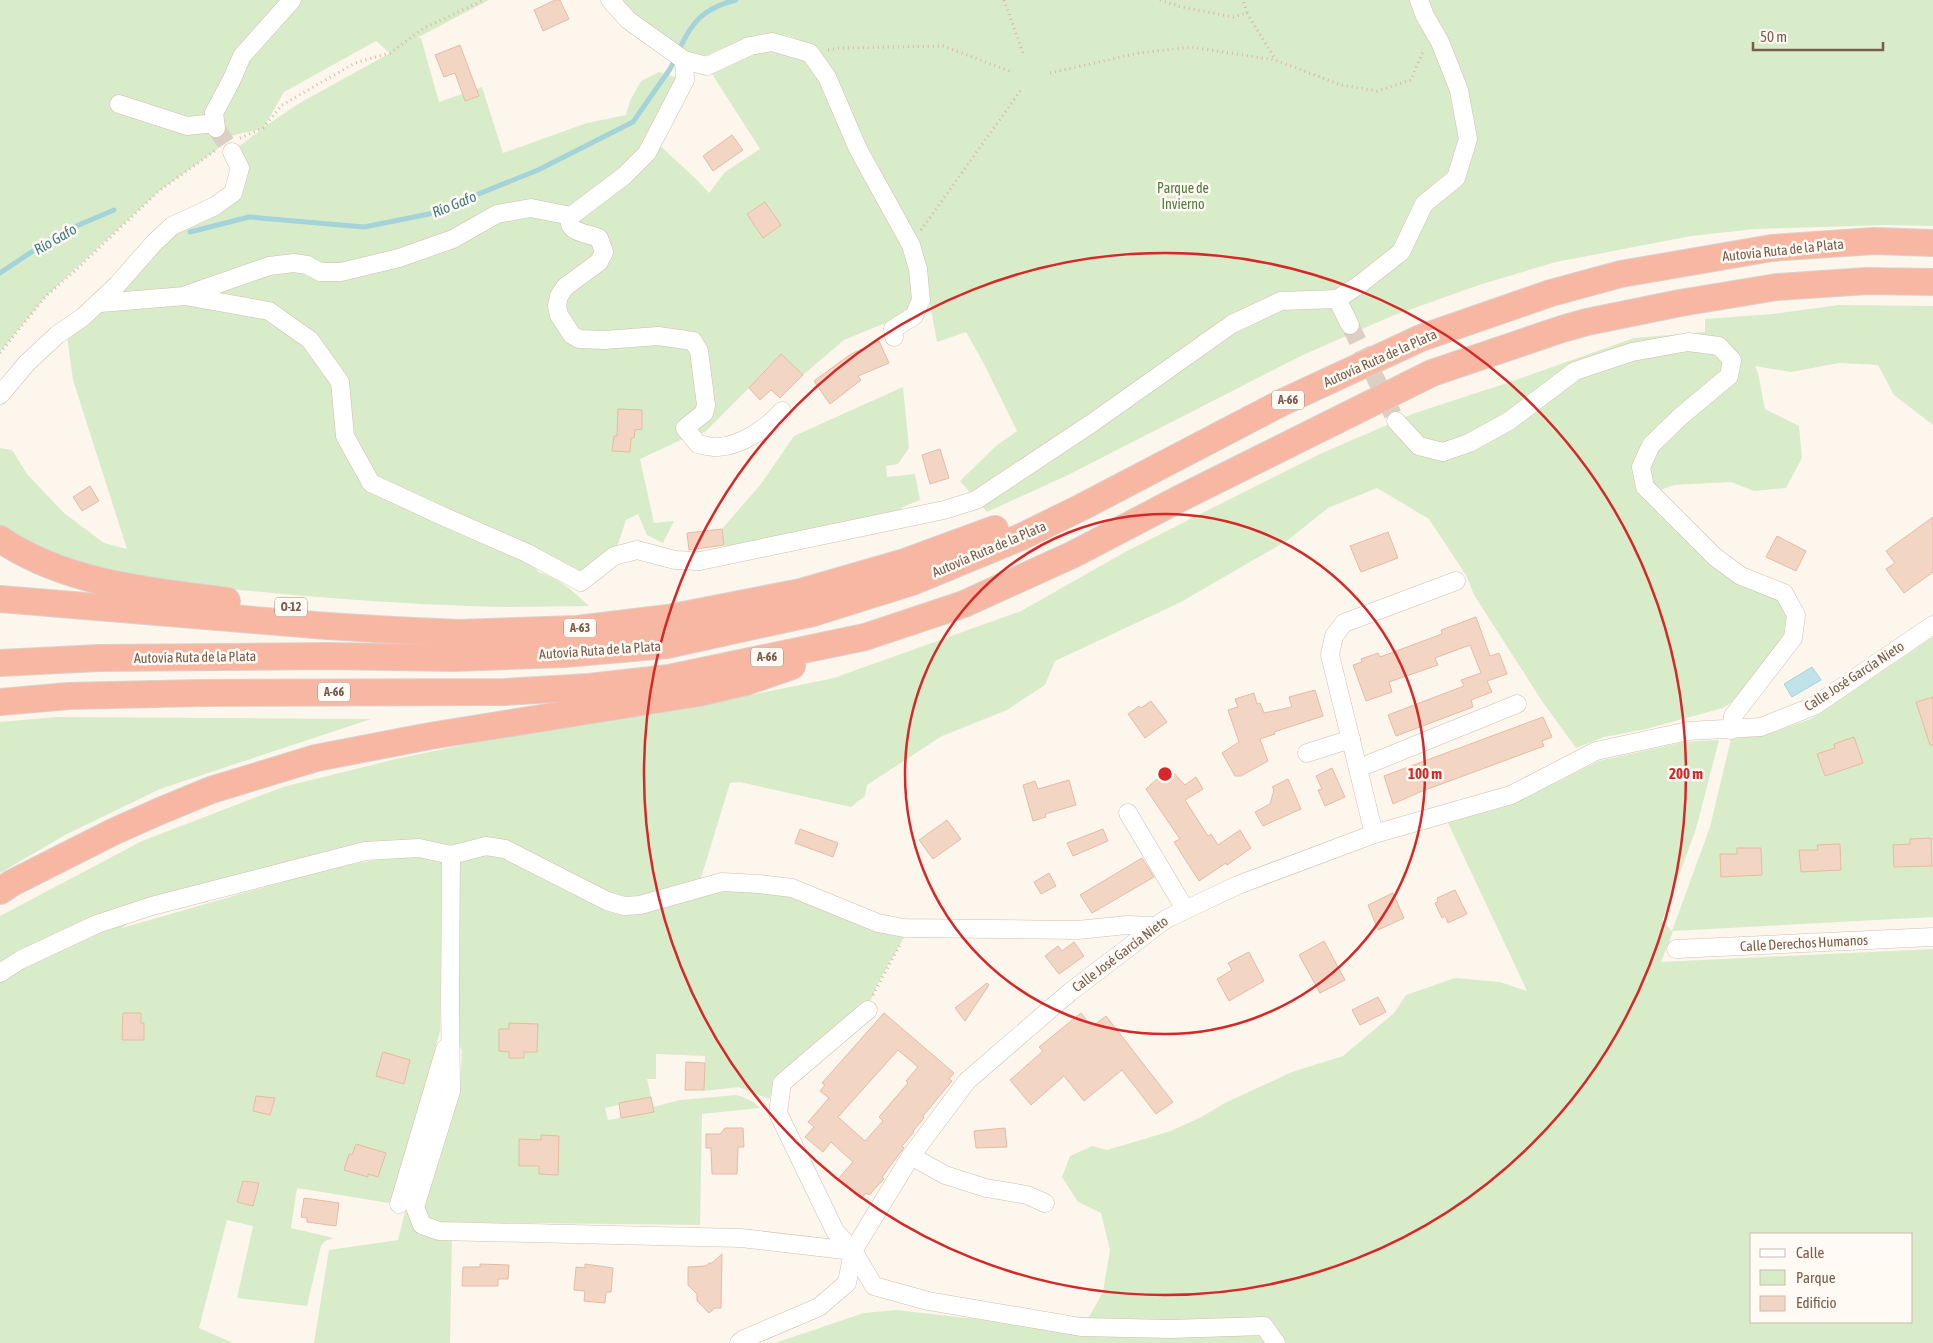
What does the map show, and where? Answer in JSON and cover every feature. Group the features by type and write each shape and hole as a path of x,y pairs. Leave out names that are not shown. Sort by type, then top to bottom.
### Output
{"highway":[{"name":"Autovía Ruta de la Plata","path":"0,663 139,658 328,656 454,658 564,654 667,646 813,613 912,582 1021,537 1283,402 1421,338 1571,286 1631,272 1772,248 1874,241 1933,243"},
{"name":"A-66","path":"0,702 69,696 144,694 505,692 589,687 668,678 865,637 964,604 1074,554 1181,498 1432,373 1562,329 1680,303 1777,288 1866,281 1933,282"},
{"name":"A-63","path":"0,599 393,630 459,633 577,628 668,618 801,592 905,562 1139,476"},
{"name":"O-12","path":"6,544 59,569 103,581 161,592 242,603 324,611 577,628"},
{"path":"0,891 12,883 160,810 211,790 316,758 430,736 698,693 772,674 865,637"}],"street":[{"path":"119,104 187,126 215,125 214,113 232,81 242,56 292,0"},
{"path":"610,0 628,20 684,60 707,66 750,46 772,42 788,45 810,53 827,77 858,149 911,244 918,269 921,300 914,316 893,329 894,337"},
{"path":"100,303 185,296 269,311 310,340 340,382 345,436 371,483 527,553 581,582 614,556 637,550 675,560 700,561 944,510 976,500 1092,424 1232,324 1282,301 1337,299 1359,285 1402,252 1424,204 1456,178 1468,138 1458,90 1440,42 1422,8"},
{"path":"684,60 685,80 647,153 624,176 571,216 569,220 571,226 582,234 599,238 604,252 599,262 565,287 559,296 557,306 559,315 572,336 579,339 604,340 658,336 693,341 699,351 706,405 704,413 685,428 698,444 718,447 738,442 758,433 782,411"},
{"path":"0,395 27,363 57,335 100,303 154,243 172,226 215,206 233,193 240,168 232,152"},
{"path":"185,296 269,266 294,263 307,265 320,272 341,272 399,258 452,239 498,214 531,208 571,216"},
{"path":"1337,299 1350,325"},
{"path":"1396,421 1419,446 1443,452 1469,443 1509,421 1575,371 1632,352 1688,342 1719,346 1732,360 1729,376 1681,416 1651,445 1642,467 1645,488 1715,557 1741,576 1784,593 1796,615 1793,638 1733,716 1731,730"},
{"path":"1374,834 1330,655 1334,636 1344,623 1456,581"},
{"name":"Calle José García Nieto","path":"853,1251 911,1156 967,1082 1070,992 1166,918 1238,885 1374,834 1511,795 1596,751 1688,731 1761,727 1814,706 1933,625"},
{"path":"1359,768 1517,704"},
{"path":"1307,753 1351,739"},
{"path":"1128,813 1186,909"},
{"path":"0,973 20,960 97,924 152,906 364,851 419,848 451,854 486,846 505,849 607,901 624,906 640,905 722,882 792,888 878,923 910,928 1078,930 1127,925 1156,926"},
{"path":"451,854 451,1091 415,1207 422,1225 439,1232 741,1238 853,1251"},
{"name":"Calle Derechos Humanos","path":"1676,949 1933,937"},
{"path":"868,1010 782,1083 778,1113 835,1231 853,1251 874,1286 928,1300 1081,1327 1264,1326 1276,1343"},
{"path":"399,1204 450,1032"},
{"path":"911,1156 945,1175 986,1188 1028,1195 1045,1203"},
{"path":"739,1343 744,1339 819,1307 847,1283 853,1251"}],"path":[{"path":"1004,0 1024,56"},
{"path":"1160,0 1181,7 1233,17 1247,13"},
{"path":"1243,0 1247,13 1275,60"},
{"path":"1050,73 1139,52 1191,47 1275,60 1341,85 1378,91 1411,80 1424,51 1422,8"},
{"path":"810,53 842,48 944,46 1012,72"},
{"path":"911,244 1021,90"},
{"path":"868,1010 878,983 910,928"}],"green space":[{"path":"0,0 281,0 231,81 292,0 489,0 417,38 421,38 439,102 482,87 503,153 587,123 626,115 630,101 641,81 659,72 685,80 654,140 709,193 725,172 760,149 707,66 750,46 810,53 911,245 914,316 883,324 844,340 803,375 749,388 705,432 683,439 640,459 654,523 674,521 663,543 647,535 638,514 626,520 614,556 581,582 528,553 538,572 559,581 589,606 500,607 396,603 166,582 131,576 63,557 31,543 0,525 0,448 12,450 27,474 64,513 104,543 127,549 73,380 66,329 154,243 233,193 232,152 262,129 221,138 219,148 159,191 46,296 0,352","holes":["376,41 390,53 298,104 264,127 284,92"]},
{"name":"Parque de Invierno","path":"615,0 1933,0 1933,226 1886,225 1755,229 1691,236 1556,262 1479,285 1392,316 1303,355 1068,475 987,512 960,481 996,446 1017,431 966,332 937,342 921,254 874,165 838,79 828,62 799,40 789,36 769,33 743,40 700,58 689,58"},
{"path":"1839,305 1933,306 1933,425 1894,395 1878,365 1839,363 1791,372 1755,366 1765,409 1799,426 1802,458 1786,488 1754,491 1731,482 1674,485 1644,496 1781,600 1787,616 1783,639 1738,698 1723,708 1646,729 1604,737 1576,748 1542,701 1474,595 1466,575 1429,519 1377,488 1328,508 1288,540 1181,602 1055,661 1045,685 1007,710 942,736 867,785 865,796 851,807 740,782 730,783 698,888 640,905 505,849 419,848 152,906 122,928 335,867 415,853 442,857 440,1031 397,1187 389,1203 297,1188 291,1228 334,1238 325,1241 321,1246 307,1306 237,1298 253,1226 227,1220 199,1328 233,1343 0,1343 0,916 142,841 283,787 396,759 511,735 731,699 834,678 1021,611 1127,551 1250,489 1322,453 1415,413 1634,338 1705,332 1705,319 1773,314"},
{"path":"903,387 909,448 898,464 886,466 887,477 915,474 920,500 903,507 894,516 725,547 722,529 761,484 794,436"},
{"path":"1933,637 1933,917 1673,931 1661,962 1933,949 1933,1343 775,1343 864,1313 896,1310 1020,1324 1023,1317 1089,1317 1103,1292 1110,1250 1101,1213 1078,1202 1062,1177 1070,1156 1092,1146 1107,1150 1171,1131 1227,1102 1292,1072 1343,1056 1394,1013 1406,995 1455,978 1500,982 1527,991 1448,823 1511,805 1599,761 1684,742 1719,740 1696,829 1662,921 1672,931 1710,827 1731,739 1767,734 1811,719"},
{"path":"57,717 371,719 160,789 65,835 0,873 0,722"},
{"path":"494,852 626,911 716,891 769,889 907,932 878,983 870,1002 864,1002 775,1083 769,1099 739,1087 704,1091 705,1056 656,1054 656,1079 647,1079 651,1097 619,1103 619,1105 605,1108 608,1120 654,1112 653,1107 680,1100 736,1095 755,1103 760,1108 702,1114 700,1225 431,1222 425,1218 423,1206 460,1091 462,1050 454,1036 456,869 462,859"},
{"path":"406,1208 415,1224 452,1238 450,1343 314,1343 329,1250 398,1240"}],"water":[{"path":"1812,667 1821,680 1792,697 1784,684"}],"building":[{"path":"555,0 560,0 569,19 543,31 534,10"},
{"path":"460,45 479,96 465,101 455,73 444,77 435,55"},
{"path":"732,135 743,150 713,171 703,156"},
{"path":"765,202 781,225 763,238 747,214"},
{"path":"879,341 889,363 858,376 861,380 830,404 814,381 851,354"},
{"path":"781,354 803,375 780,398 771,390 760,400 749,388"},
{"path":"618,409 642,410 642,429 635,430 634,438 631,438 630,452 612,451 614,436 617,436"},
{"path":"940,449 949,478 930,484 922,455"},
{"path":"90,486 99,501 82,511 73,497"},
{"path":"1933,517 1933,572 1904,593 1886,569 1895,563 1886,551"},
{"path":"722,529 724,545 689,550 687,533"},
{"path":"1388,532 1398,558 1361,572 1350,546"},
{"path":"1777,536 1806,551 1796,571 1766,557"},
{"path":"1476,617 1490,656 1499,653 1507,674 1487,681 1492,692 1471,700 1473,707 1396,736 1388,715 1464,686 1461,680 1481,673 1470,645 1435,658 1438,665 1389,682 1392,692 1366,701 1353,665 1362,662 1361,659 1378,653 1380,657 1442,634 1441,630"},
{"path":"1315,690 1323,716 1274,732 1275,734 1260,739 1268,761 1241,776 1235,776 1222,753 1239,742 1228,710 1238,707 1235,699 1254,693 1257,704 1260,703 1264,713 1292,707 1289,697"},
{"path":"1933,697 1933,745 1930,745 1916,702"},
{"path":"1151,701 1167,722 1145,738 1128,714 1139,706 1141,708"},
{"path":"1543,717 1552,737 1542,741 1544,746 1420,792 1393,804 1384,776"},
{"path":"1854,737 1863,763 1825,776 1817,754 1835,748 1834,744"},
{"path":"1169,768 1185,785 1196,777 1203,789 1185,800 1208,836 1211,834 1218,845 1240,830 1251,848 1199,881 1174,842 1180,839 1146,789"},
{"path":"1332,768 1345,797 1325,806 1318,790 1322,789 1316,776"},
{"path":"1288,779 1301,809 1263,826 1255,812 1270,804 1274,790 1272,787"},
{"path":"1069,780 1076,805 1045,814 1046,817 1033,821 1023,785 1035,781 1038,789"},
{"path":"947,820 961,839 933,859 919,840"},
{"path":"800,829 838,843 833,857 795,843"},
{"path":"1103,829 1108,841 1073,856 1067,843"},
{"path":"1931,838 1932,866 1894,867 1893,845 1910,844 1910,839"},
{"path":"1840,844 1841,870 1801,872 1799,850 1818,850 1817,845"},
{"path":"1737,848 1761,848 1762,875 1721,877 1720,854 1737,854"},
{"path":"1142,858 1154,877 1092,913 1080,895"},
{"path":"1049,873 1056,886 1041,894 1034,882"},
{"path":"1455,890 1467,914 1448,923 1445,916 1442,918 1435,903 1438,902 1437,898"},
{"path":"1393,893 1404,918 1378,930 1368,905"},
{"path":"1324,941 1345,980 1320,993 1299,955"},
{"path":"1074,942 1084,956 1059,974 1045,956 1058,946 1062,951"},
{"path":"1249,952 1264,981 1229,1001 1217,979 1232,970 1228,963"},
{"path":"987,983 989,985 965,1021 955,1008"},
{"path":"1378,997 1386,1012 1360,1025 1352,1010"},
{"path":"123,1013 141,1013 141,1023 144,1023 144,1040 122,1040"},
{"path":"884,1013 954,1073 949,1079 952,1081 923,1116 924,1118 902,1146 904,1148 882,1177 884,1179 869,1195 866,1193 861,1199 838,1179 853,1162 831,1142 823,1152 805,1137 814,1127 808,1122 829,1098 820,1091 825,1085 822,1083","holes":["898,1050 918,1067 906,1081 908,1083 879,1117 883,1121 865,1141 838,1117"]},
{"path":"1081,1013 1092,1027 1106,1016 1173,1102 1156,1114 1122,1070 1084,1101 1064,1076 1031,1105 1010,1080 1043,1051 1039,1047"},
{"path":"509,1023 538,1024 537,1052 524,1052 524,1058 509,1058 509,1052 499,1051 499,1029 509,1029"},
{"path":"383,1052 410,1060 404,1084 376,1076"},
{"path":"686,1062 705,1063 704,1090 685,1090"},
{"path":"256,1096 275,1098 270,1115 253,1111"},
{"path":"651,1097 654,1112 621,1118 619,1103"},
{"path":"725,1128 743,1128 744,1147 738,1147 737,1174 712,1174 711,1148 706,1148 706,1134 720,1134"},
{"path":"1005,1128 1007,1147 976,1148 974,1131"},
{"path":"541,1135 559,1136 558,1175 539,1174 539,1166 519,1166 519,1139 541,1140"},
{"path":"356,1144 386,1153 378,1177 368,1174 368,1177 344,1170 349,1154 352,1155"},
{"path":"243,1181 259,1183 253,1206 237,1202"},
{"path":"304,1198 339,1203 336,1226 307,1222 307,1218 301,1217"},
{"path":"722,1254 721,1308 715,1308 709,1313 697,1301 697,1294 688,1285 688,1267 706,1266"},
{"path":"480,1264 509,1265 508,1279 498,1279 498,1286 462,1286 463,1267 480,1267"},
{"path":"585,1264 613,1268 611,1292 606,1292 605,1303 584,1301 585,1291 574,1290 576,1267 585,1268"}],"waterway":[{"name":"Río Gafo","path":"679,50 689,31 700,17 715,7 736,0"},
{"name":"Río Gafo","path":"190,232 249,217 364,227 429,214 538,170 633,122 674,61"},
{"name":"Río Gafo","path":"0,273 60,233 114,210"}],"tunnel":[{"path":"216,128 232,152"},
{"path":"1350,325 1396,421"}]}
